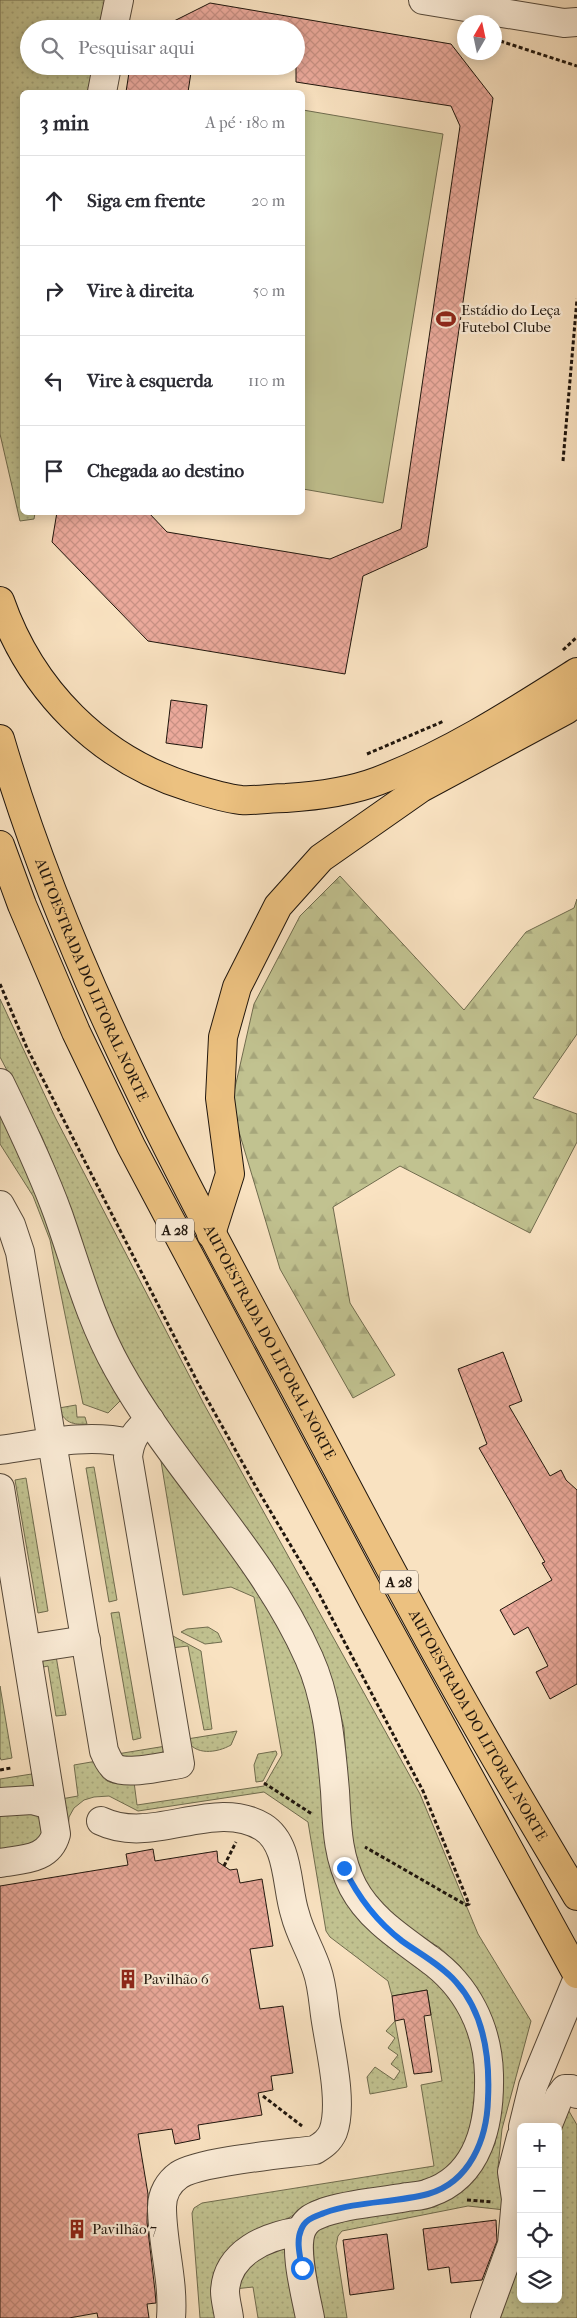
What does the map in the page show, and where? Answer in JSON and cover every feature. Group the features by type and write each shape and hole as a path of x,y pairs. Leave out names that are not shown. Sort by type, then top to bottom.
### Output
{"highway":[{"path":"0,601 8,624 33,670 61,708 95,739 134,765 166,780 200,791 241,800 321,796 377,781 425,761 503,718 567,664"},
{"path":"211,1234 230,1174 220,1098 223,1036 237,987 278,906 320,858 421,788 566,710 577,702"},
{"name":"AUTOESTRADA DO LITORAL NORTE","path":"0,738 15,789 42,866 85,972 138,1090 211,1234 470,1715 577,1896"},
{"name":"AUTOESTRADA DO LITORAL NORTE","path":"0,844 22,905 76,1032 131,1146 369,1595 577,1974"}],"street":[{"path":"115,20 119,0"},
{"path":"423,0 564,23 577,22"},
{"path":"102,90 105,75"},
{"path":"0,1083 20,1123 58,1214 90,1312 118,1370 150,1420 239,1540 276,1597 310,1661 322,1695 330,1734 338,1847 344,1868 356,1893 379,1920 401,1940 432,1961 456,1982 474,2010 484,2038 489,2072 488,2107 483,2137 474,2160 456,2179 429,2193 331,2210 309,2218 300,2231 299,2248 310,2318"},
{"path":"0,1205 11,1225 20,1252 104,1751 108,1760 115,1768 127,1770 180,1764 128,1457 129,1443 134,1434 150,1420"},
{"path":"0,1450 94,1438 129,1443"},
{"path":"0,1488 56,1834 53,1845 40,1855 0,1863"},
{"path":"27,1649 86,1640"},
{"path":"0,1802 32,1800 51,1805"},
{"path":"101,1821 115,1828 135,1830 219,1817 248,1819 265,1829 276,1840 283,1856 298,1927 310,1949 318,1973 336,2088 333,2131 326,2144 315,2150 192,2168 171,2182 163,2199 162,2210 170,2268 172,2318"},
{"path":"524,2123 533,2086 577,1980"},
{"path":"549,2123 559,2097 565,2089 577,2094"},
{"path":"485,2318 512,2244 517,2182 512,2172 517,2153"},
{"path":"229,2318 225,2292 228,2273 236,2259 256,2246 288,2233 300,2231"}],"path":[{"path":"502,42 577,66"},
{"path":"563,462 577,299"},
{"path":"567,664 577,637"},
{"path":"367,754 448,719"},
{"path":"0,984 32,1057 193,1374 256,1487 316,1588 423,1791 469,1904 466,1905 357,1842"},
{"path":"0,1770 11,1768"},
{"path":"264,1783 319,1819"},
{"path":"263,2096 326,2144"}],"green space":[{"path":"0,0 105,0 102,20 20,20 20,75 91,75 88,90 20,90 20,515 35,515 34,519 20,521 0,434"},
{"path":"305,110 443,134 383,503 305,489"},
{"path":"340,876 464,1010 526,932 574,908 577,899 577,1034 533,1098 577,1114 577,1142 530,1233 400,1166 333,1207 350,1303 395,1375 353,1398 280,1269 231,1105 254,1004 300,916"},
{"path":"0,999 55,1117 205,1406 420,1794 478,1934 531,2021 502,2129 498,2167 505,2210 468,2206 342,2231 338,2236 336,2246 347,2318 323,2318 312,2266 313,2239 318,2231 329,2221 435,2207 465,2187 484,2164 495,2144 502,2077 501,2054 495,2029 483,2001 460,1966 439,1947 410,1932 378,1907 358,1873 348,1829 344,1728 335,1692 321,1656 113,1338 57,1173 42,1137 0,1057"},
{"path":"0,1108 29,1170 92,1345 105,1373 121,1400 108,1413 83,1404 50,1240 33,1196 0,1144"},
{"path":"76,1405 77,1417 85,1417 87,1424 77,1424 66,1420 59,1408"},
{"path":"159,1449 272,1607 298,1656 367,1927 439,1984 452,1997 465,2019 475,2055 476,2068 470,2129 464,2147 455,2161 442,2172 426,2179 387,2188 328,2196 311,2202 288,2218 247,2235 225,2253 219,2264 215,2278 215,2318 200,2318 192,2213 194,2208 202,2203 434,2166 421,2085 442,2081 427,1990 392,1996 388,1981 330,1937 326,1931 308,1822 264,1792 138,1811 109,1796 94,1797 84,1800 74,1808 69,1817 68,1830 61,1799 78,1796 74,1765 97,1761 101,1775 109,1782 134,1782 137,1805 264,1786 282,1755 254,1597 231,1587 183,1595"},
{"path":"94,1467 117,1600 109,1602 86,1468"},
{"path":"26,1478 48,1611 38,1613 15,1480"},
{"path":"119,1612 141,1738 133,1740 111,1613"},
{"path":"208,1627 218,1633 222,1642 205,1644 181,1632 187,1629"},
{"path":"173,1636 201,1651 212,1729 204,1730 188,1646 171,1648"},
{"path":"55,1650 66,1715 56,1716 48,1666 39,1668 40,1662"},
{"path":"0,1686 12,1758 1,1760 0,1757"},
{"path":"237,1731 231,1745 213,1751 195,1748 187,1739"},
{"path":"166,1746 161,1755 129,1763 117,1754"},
{"path":"276,1751 277,1754 263,1781 256,1782 254,1765 258,1754"},
{"path":"38,1773 38,1786 0,1795 0,1779"},
{"path":"0,1811 38,1812 44,1841 0,1853"},
{"path":"395,2021 407,2087 370,2094 367,2077 375,2067 394,2080 400,2071 391,2064 398,2055 388,2048 395,2038 386,2031"},
{"path":"555,2087 577,2125 577,2318 496,2318 517,2250 517,2303 562,2303 562,2123 558,2123"},
{"path":"281,2249 287,2250 297,2318 258,2318 253,2287 234,2289 250,2261"}],"building":[{"name":"Estádio do Leça Futebol Clube","path":"210,3 451,44 457,52 457,60 463,60 493,98 427,547 363,576 345,674 148,641 52,542 56,515 151,515 167,532 330,559 401,529 460,126 451,106 296,82 296,75 305,75 305,20 176,20"},
{"path":"129,75 191,75 188,90 126,90"},
{"path":"171,700 207,705 202,748 166,743"},
{"path":"503,1352 522,1401 509,1406 550,1476 561,1470 566,1480 577,1490 577,1684 550,1699 536,1672 548,1666 528,1627 514,1635 500,1610 552,1580 542,1563 545,1562 479,1448 487,1444 458,1369"},
{"name":"Pavilhão 6","path":"153,1849 155,1861 217,1851 218,1862 230,1870 237,1869 240,1883 262,1879 273,1946 250,1949 260,2009 283,2006 293,2073 271,2076 273,2090 258,2093 262,2115 198,2125 200,2139 175,2144 172,2129 138,2134 148,2194 147,2222 156,2303 147,2304 149,2318 98,2318 97,2313 69,2318 0,2318 0,1886 128,1865 126,1854"},
{"path":"427,1990 431,2015 424,2016 432,2072 414,2074 404,2019 395,2021 392,1996"},
{"path":"496,2220 497,2241 482,2280 451,2283 449,2267 428,2270 423,2229"},
{"path":"387,2234 394,2289 350,2295 343,2240"}],"place":[{"name":"Estádio do Leça Futebol Clube","path":"446,319"},
{"name":"Pavilhão 6","path":"128,1979"},
{"name":"Pavilhão 7","path":"77,2229"}],"route":[{"path":"302,2268 299,2248 300,2231 309,2218 331,2210 429,2193 456,2179 474,2160 483,2137 488,2107 489,2072 484,2038 474,2010 456,1982 432,1961 401,1940 372,1914 356,1893 344,1868"}]}
